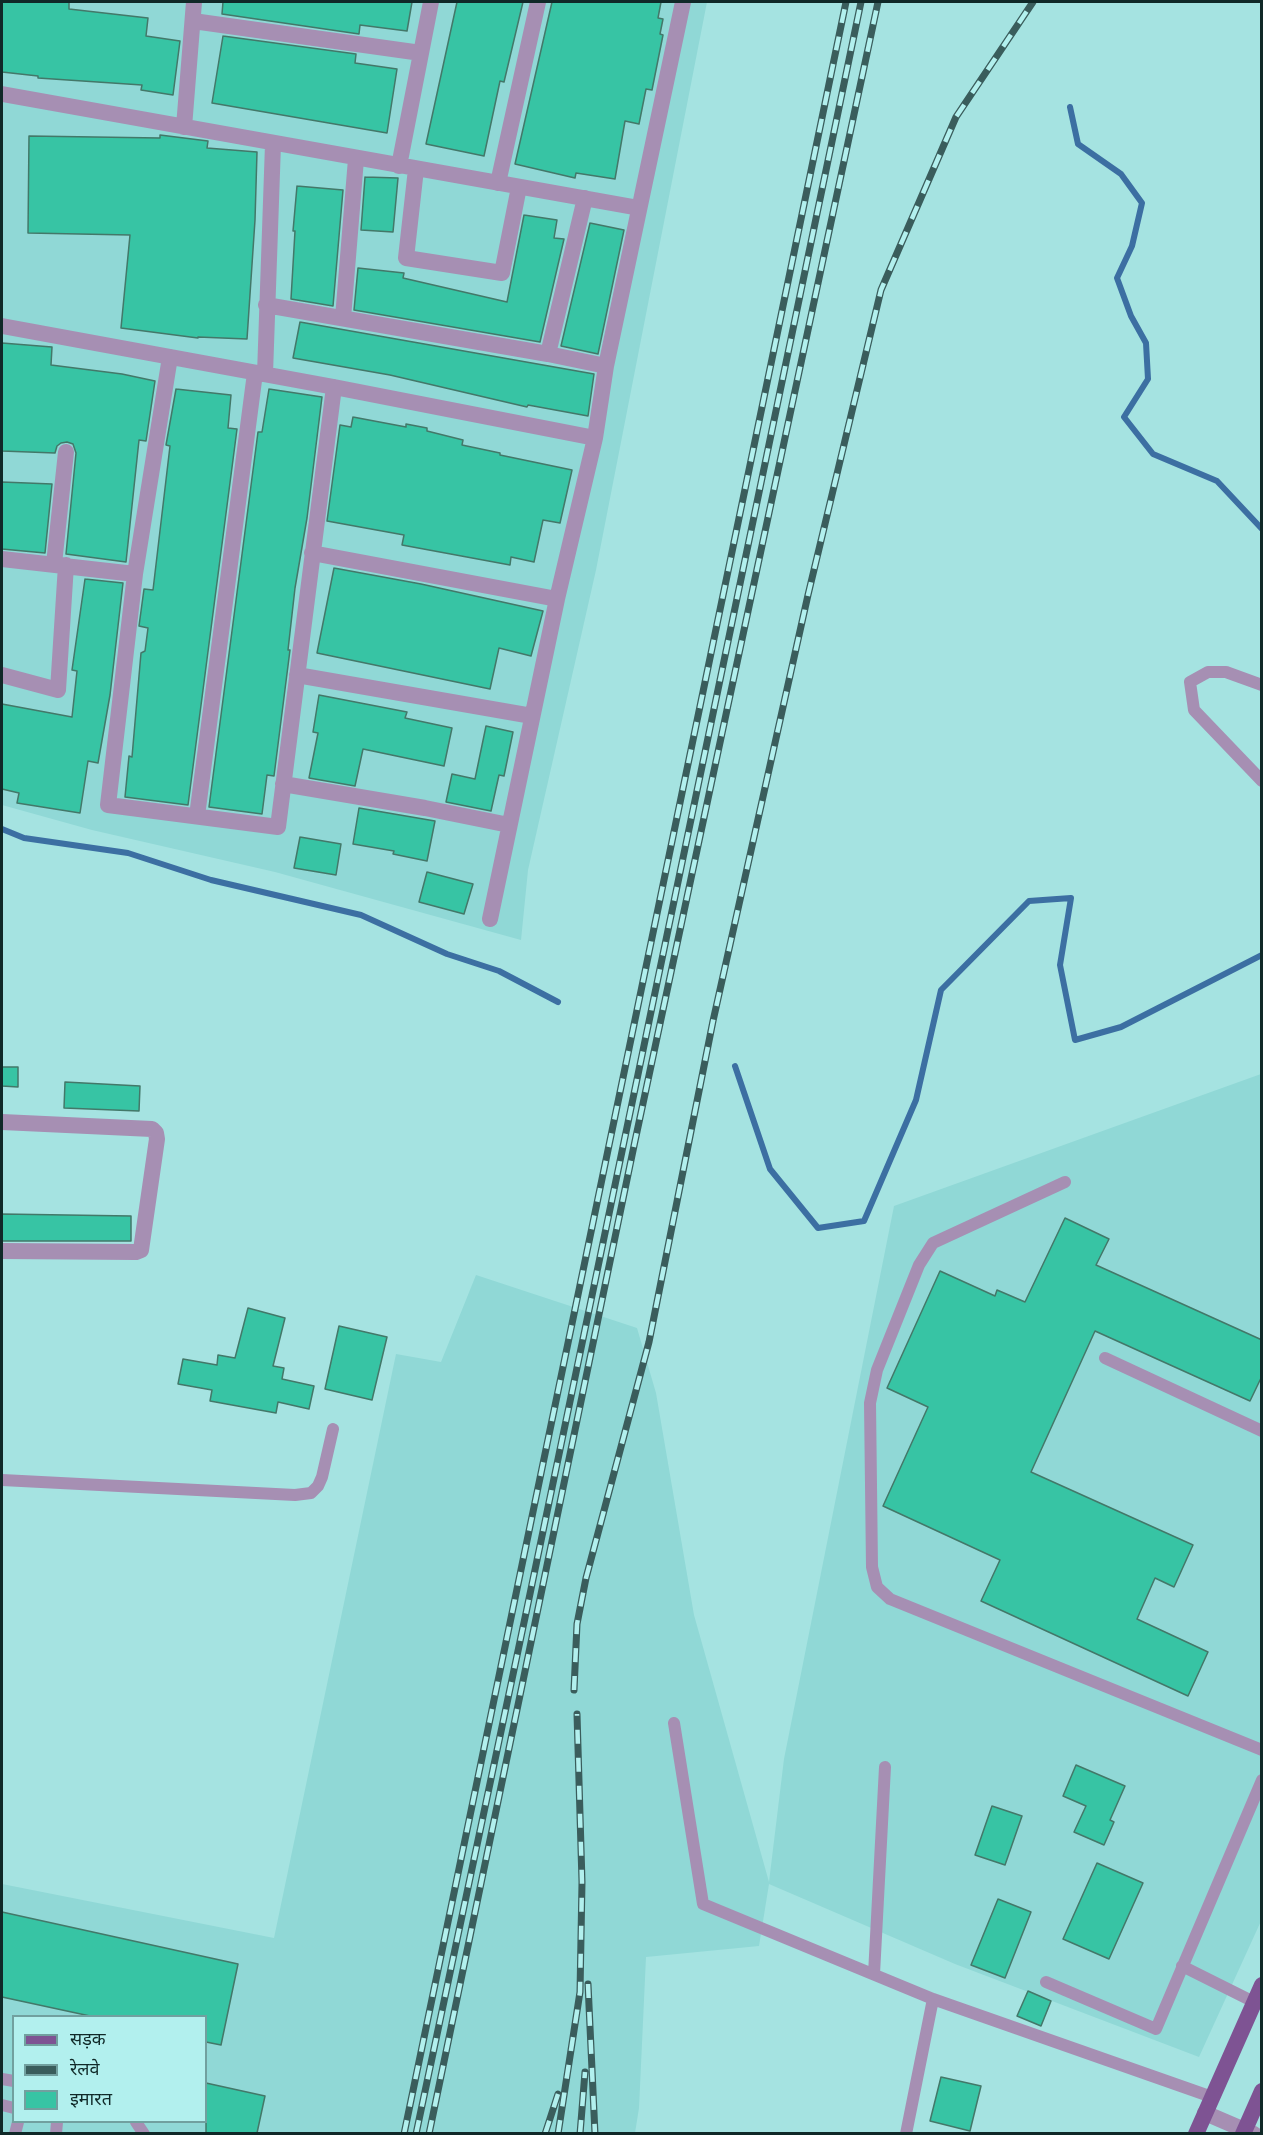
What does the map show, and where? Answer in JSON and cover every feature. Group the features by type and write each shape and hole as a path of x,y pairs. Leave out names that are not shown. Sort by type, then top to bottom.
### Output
{"main road":[{"path":"1196,2133 1262,1985"},
{"path":"1247,2132 1262,2091"}],"street":[{"path":"184,127 194,2"},
{"path":"431,2 421,53 407,167 406,258 502,273 519,187"},
{"path":"498,183 538,2"},
{"path":"490,919 557,599 595,438 606,366 683,2"},
{"path":"193,21 421,53"},
{"path":"2,94 639,208"},
{"path":"197,816 260,374 266,304 273,144"},
{"path":"343,318 356,159"},
{"path":"548,354 585,198"},
{"path":"266,304 606,366"},
{"path":"2,326 595,438"},
{"path":"170,357 135,574 108,805 278,827 334,387"},
{"path":"2,675 58,690 60,564 66,452"},
{"path":"312,553 557,599"},
{"path":"2,559 135,574"},
{"path":"297,675 532,716"},
{"path":"283,784 509,825"},
{"path":"2,1122 152,1129 157,1138 141,1250 136,1252 2,1251"},
{"path":"1204,2113 1247,2132"}],"lane":[{"path":"1262,685 1226,672 1208,672 1190,682 1194,710 1262,781"},
{"path":"1065,1182 933,1243 919,1265 877,1370 870,1402 872,1568 878,1587 890,1599 1262,1750"},
{"path":"1105,1358 1262,1431"},
{"path":"2,1480 296,1495 311,1493 322,1477 333,1429"},
{"path":"674,1723 703,1904 933,1999 1212,2097"},
{"path":"874,1974 885,1767"},
{"path":"1046,1982 1156,2029 1262,1780"},
{"path":"1182,1966 1254,2002"},
{"path":"906,2133 933,1999"}],"shaded area":[{"path":"2,2 707,2 596,570 528,870 521,940 275,872 92,830 2,805"},
{"path":"1261,1074 1261,1921 1199,2057 955,1964 769,1884 759,1946 646,1957 639,2108 635,2133 2,2133 2,1884 274,1938 396,1354 441,1362 476,1275 637,1328 656,1393 694,1615 769,1882 784,1759 894,1206"}],"building":[{"path":"2,2 69,2 69,9 148,18 146,36 180,41 173,95 141,90 142,85 38,78 38,76 2,72"},
{"path":"223,2 412,2 407,31 360,25 359,34 222,14"},
{"path":"457,2 523,2 504,82 500,81 484,156 426,144"},
{"path":"552,2 661,2 658,18 663,19 660,34 663,35 652,90 646,89 639,124 625,121 615,179 576,173 575,178 515,164"},
{"path":"223,36 356,54 355,63 397,69 387,133 212,103"},
{"path":"160,135 208,141 207,148 257,152 247,339 198,338 121,328 130,235 28,233 29,136 160,138"},
{"path":"365,177 398,178 393,232 361,230"},
{"path":"297,186 343,190 333,306 291,299"},
{"path":"524,215 557,220 554,238 564,239 540,342 354,310 358,268 404,273 403,278 507,302"},
{"path":"590,223 624,230 598,354 561,346"},
{"path":"300,322 594,374 588,416 528,405 527,407 390,375 293,358"},
{"path":"2,343 52,347 51,365 122,374 155,381 146,441 139,440 126,562 66,554 76,453 73,444 61,443 57,446 55,453 2,451"},
{"path":"176,389 231,395 228,428 237,429 188,805 125,797 129,756 132,757 141,653 145,651 148,628 139,626 144,589 153,590 170,446 166,445"},
{"path":"269,389 322,397 307,518 295,588 288,650 290,650 274,776 267,775 262,814 209,807 258,432 262,432"},
{"path":"353,417 406,427 406,424 427,428 427,431 463,440 462,445 572,470 560,523 543,520 534,562 511,557 510,565 402,545 404,535 327,521 340,425 351,427"},
{"path":"2,482 52,484 45,553 2,549"},
{"path":"334,568 421,584 543,611 531,656 499,648 490,689 317,653"},
{"path":"85,579 123,583 110,695 98,763 88,761 80,813 17,803 19,793 2,789 2,704 72,717 77,671 72,670"},
{"path":"319,695 407,712 405,718 452,728 444,766 363,749 355,786 309,778 318,733 313,732"},
{"path":"486,726 513,732 504,776 499,775 491,811 446,802 452,774 475,779"},
{"path":"359,808 435,821 427,861 393,854 394,851 353,844"},
{"path":"300,837 341,844 336,875 294,868"},
{"path":"427,872 473,884 464,914 419,902"},
{"path":"2,1067 18,1067 18,1087 2,1086"},
{"path":"65,1082 140,1086 139,1111 64,1108"},
{"path":"2,1214 131,1216 131,1241 2,1241"},
{"path":"1065,1218 1109,1239 1096,1265 1262,1340 1262,1376 1250,1401 1095,1331 1031,1472 1193,1545 1174,1587 1155,1578 1137,1619 1208,1652 1188,1696 981,1601 1000,1560 883,1506 928,1407 887,1388 940,1271 995,1296 997,1290 1025,1302"},
{"path":"248,1308 285,1318 273,1366 284,1368 282,1379 314,1386 309,1409 278,1402 276,1413 210,1401 212,1390 178,1384 183,1359 217,1365 218,1355 235,1358"},
{"path":"339,1326 387,1337 372,1400 325,1389"},
{"path":"1076,1765 1125,1786 1110,1820 1114,1822 1104,1845 1074,1832 1086,1806 1063,1796"},
{"path":"992,1806 1022,1816 1005,1865 975,1855"},
{"path":"1097,1863 1143,1883 1109,1959 1063,1939"},
{"path":"998,1899 1031,1912 1005,1978 971,1965"},
{"path":"2,1912 238,1964 221,2045 207,2042 207,2015 85,2015 2,1997"},
{"path":"1028,1991 1051,2001 1041,2026 1017,2016"},
{"path":"941,2077 981,2086 970,2131 930,2121"},
{"path":"207,2083 265,2096 257,2133 206,2133"}],"waterway":[{"path":"1070,107 1078,144 1121,174 1142,203 1132,246 1117,278 1131,316 1146,343 1148,379 1124,417 1153,454 1217,481 1262,529"},
{"path":"2,829 24,838 128,853 211,880 361,915 447,954 499,971 558,1002"},
{"path":"735,1066 770,1169 818,1228 864,1221 916,1100 941,990 1029,901 1071,898 1060,965 1075,1040 1121,1027 1262,955"}],"railway":[{"path":"404,2134 846,2"},
{"path":"416,2134 861,2"},
{"path":"429,2134 635,1141 878,2"},
{"path":"574,1690 577,1624 586,1578 649,1342 713,1021 808,595 881,290 956,117 1033,2"},
{"path":"558,2134 580,1992 582,1882 577,1714"},
{"path":"588,1984 595,2134"},
{"path":"580,2134 585,2072"},
{"path":"545,2134 558,2094"}]}
